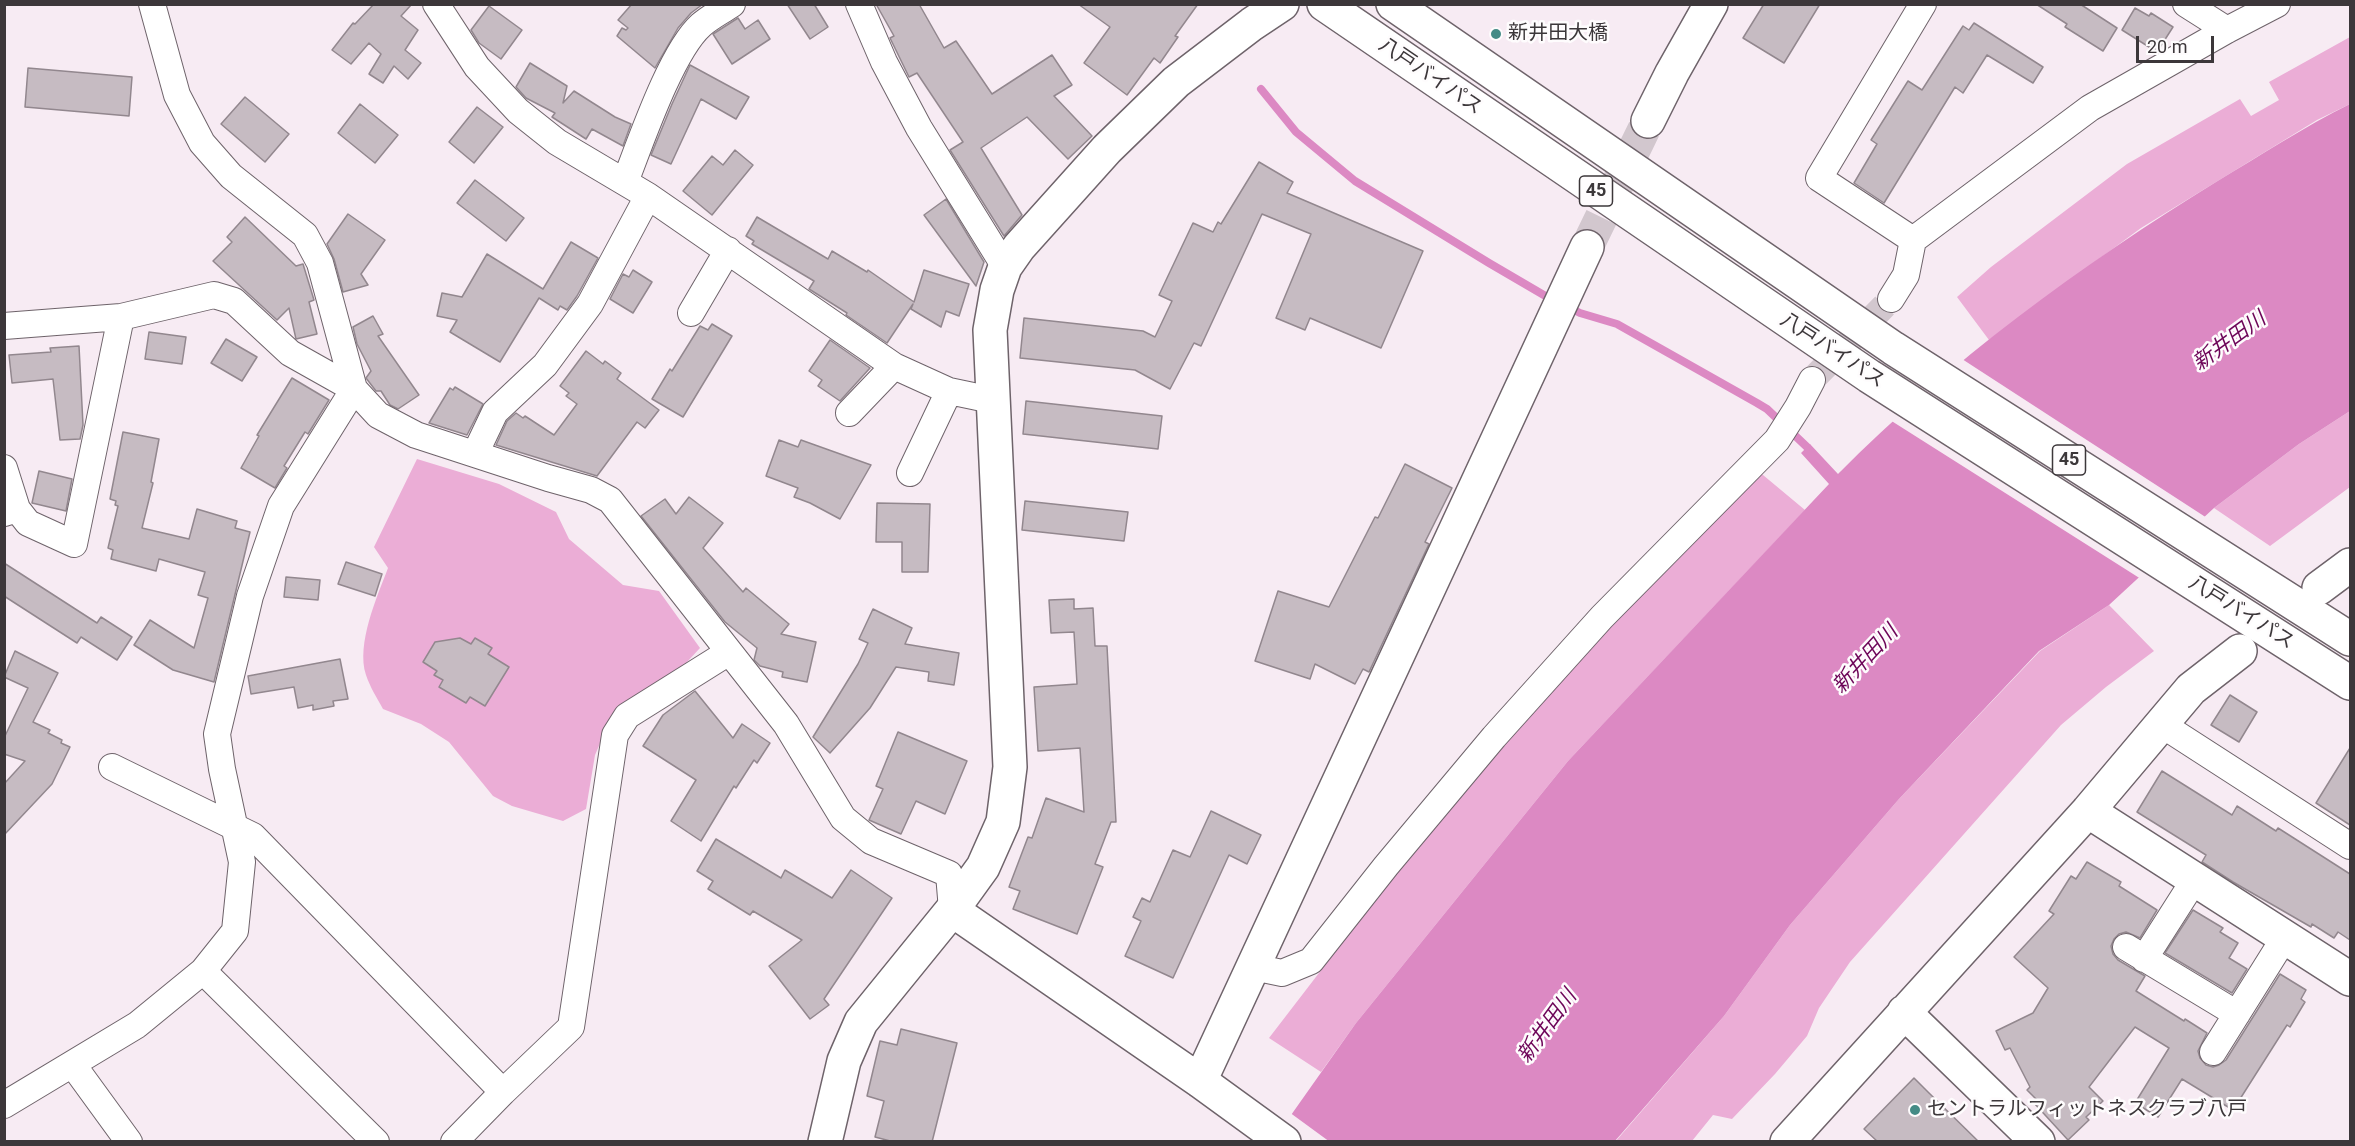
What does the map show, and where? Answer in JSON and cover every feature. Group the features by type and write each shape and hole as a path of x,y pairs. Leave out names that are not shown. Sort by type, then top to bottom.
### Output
{"main road":[{"path":"825,1142 844,1061 861,1022 952,910 983,867 1004,822 1010,767 990,330 997,290 1005,267 1018,247 1107,149 1176,82 1282,4"},
{"name":"八戸バイパス","path":"1324,4 1869,376 2350,682"},
{"name":"八戸バイパス","path":"1393,4 1893,348 2350,639"},
{"path":"1648,121 1671,73 1711,4"},
{"path":"1200,1081 1587,247"},
{"path":"2319,588 2350,565"},
{"path":"1787,1142 2088,811 2191,689 2240,651"},
{"path":"2088,811 2350,979"},
{"path":"952,910 1200,1081 1284,1142"},
{"path":"1904,1012 2038,1142"}],"street":[{"path":"4,1105 137,1026 202,971 235,931 242,862 222,769 217,734 249,596 281,506 354,389 320,263 305,236 231,176 202,143 177,94 152,4"},
{"path":"436,4 477,67 518,111 557,142 648,196 894,366 949,391 992,400"},
{"path":"625,182 665,84 684,48 701,25 732,4"},
{"path":"859,4 884,62 914,119 1005,267"},
{"path":"1913,240 1819,178 1923,4"},
{"path":"2186,4 2227,30"},
{"path":"1891,298 1906,275 1913,240 2090,108 2277,4"},
{"path":"475,454 495,412 545,365 590,304 648,196"},
{"path":"691,313 728,250"},
{"path":"4,326 121,317 214,295 234,301 290,353 354,389 378,415 416,435 591,490 610,500 786,724 843,818 872,841 949,874 952,910"},
{"path":"4,468 11,511 28,523 74,544 121,317"},
{"path":"849,413 894,366"},
{"path":"1253,967 1282,974 1311,961 1386,866 1494,737 1602,617 1777,440 1812,380"},
{"path":"910,473 949,391"},
{"path":"454,1142 571,1027 615,735 627,716 729,652"},
{"path":"2161,724 2350,846"},
{"path":"112,767 253,836 503,1092"},
{"path":"2195,879 2135,953 2236,1014"},
{"path":"2213,1052 2285,937"},
{"path":"202,971 299,1064 375,1142"},
{"path":"73,1065 129,1142"}],"shaded area":[{"path":"2350,37 2350,104 2317,120 2141,228 1989,340 1957,297 1991,267 2127,164 2240,99 2251,116 2279,100 2269,82"},
{"path":"2350,411 2350,487 2270,546 2214,508 2299,444"},
{"path":"417,459 499,484 556,512 569,539 623,585 659,591 700,648 687,662 608,725 595,755 586,809 563,821 512,806 493,796 449,742 421,724 383,709 366,675 364,649 366,635 388,568 374,547"},
{"path":"1757,470 1805,510 1568,761 1356,1023 1321,1072 1269,1038 1402,865 1500,743"},
{"path":"2109,605 2154,651 2061,725 1850,962 1819,1008 1807,1036 1775,1074 1732,1119 1713,1115 1692,1141 1615,1142 1724,1016 1790,925 1899,799 2040,651"}],"water":[{"name":"新井田川","path":"2350,104 2350,411 2299,444 2214,508 2109,605 2039,651 1899,799 1790,925 1724,1016 1615,1141 1272,1142 1356,1023 1568,761 1829,484 1801,453 1810,444 1838,474 1925,392 2018,317 2067,281 2216,182"}],"pier":[{"path":"1962,359 2207,518 2141,579 1890,420"},
{"path":"1289,1112 1330,1142 1269,1141"}],"building":[{"path":"374,4 412,4 401,16 418,30 405,50 421,63 408,79 394,66 383,83 369,74 381,54 369,43 351,64 332,50 353,23 355,24"},
{"path":"632,4 703,4 691,13 678,28 655,68 617,36 622,28 626,30 628,28 618,20"},
{"path":"787,4 814,4 828,27 810,39"},
{"path":"876,4 919,4 944,48 956,41 992,94 1052,55 1072,85 1054,96 1092,136 1068,159 1027,117 981,148 1022,215 1004,236 950,150 963,142 917,73 909,77 890,38 894,36"},
{"path":"1078,4 1198,4 1175,36 1178,37 1160,63 1154,58 1127,95 1084,63 1110,27"},
{"path":"1764,4 1820,4 1784,63 1743,38"},
{"path":"2036,4 2080,4 2117,28 2103,51 2065,27 2067,24"},
{"path":"489,6 522,30 501,59 479,43 471,30"},
{"path":"2135,8 2149,16 2151,13 2173,27 2157,52 2122,30"},
{"path":"738,18 745,29 758,20 770,39 732,64 713,34"},
{"path":"1974,23 2043,67 2033,83 1987,55 1963,93 1955,87 1884,203 1854,183 1877,144 1871,140 1908,81 1922,90 1963,26 1969,30"},
{"path":"530,63 567,86 563,103 574,91 615,117 631,124 623,146 592,129 586,139 552,117 555,113 526,98 516,87"},
{"path":"690,65 749,97 736,119 701,99 671,164 651,155"},
{"path":"28,68 132,77 129,116 25,107"},
{"path":"245,97 289,134 265,162 221,124"},
{"path":"360,104 398,135 375,163 338,133"},
{"path":"477,107 503,127 474,163 449,142"},
{"path":"735,150 753,165 712,215 683,191 712,156 723,165"},
{"path":"1259,162 1293,182 1287,193 1423,251 1381,348 1310,318 1305,330 1276,318 1311,234 1262,214 1201,346 1194,343 1170,389 1135,370 1020,358 1024,318 1143,331 1155,337 1172,301 1159,295 1193,223 1213,232 1218,222 1221,224"},
{"path":"475,180 524,218 506,241 457,203"},
{"path":"946,199 984,262 976,286 924,215"},
{"path":"348,214 385,240 361,274 368,285 343,292 334,259 327,244"},
{"path":"245,217 296,266 303,264 314,300 309,302 317,334 296,339 289,308 277,320 213,261 232,242 227,237"},
{"path":"757,217 828,259 832,251 867,272 868,270 914,302 924,270 969,284 959,316 946,311 941,327 911,309 913,304 887,343 846,315 847,313 809,289 814,281 752,244 754,241 746,236"},
{"path":"571,242 598,258 577,296 567,310 560,306 558,310 539,298 500,362 450,332 457,320 437,316 442,293 462,297 487,254 543,289"},
{"path":"633,270 652,282 633,313 610,299 623,274 629,277"},
{"path":"373,316 383,334 378,336 419,395 398,409 390,405 381,391 376,391 366,378 371,371 357,344 353,327"},
{"path":"712,324 732,336 683,417 652,399 700,326 708,330"},
{"path":"149,332 186,337 182,364 145,359"},
{"path":"226,339 257,357 242,381 211,363"},
{"path":"830,340 870,368 840,401 818,386 822,380 809,371"},
{"path":"79,346 83,425 80,439 60,440 53,379 12,383 9,355 51,352 50,348"},
{"path":"586,351 603,364 605,361 621,373 617,379 659,410 645,428 637,422 597,476 496,445 507,421 516,413 523,418 525,416 554,435 577,404 566,396 569,393 560,386"},
{"path":"292,378 329,400 308,434 305,432 284,466 287,468 275,488 241,468 259,436 257,435"},
{"path":"455,387 483,404 467,435 429,423 450,388 453,390"},
{"path":"1026,401 1162,416 1158,449 1023,434"},
{"path":"123,432 159,439 151,482 153,483 142,528 189,539 197,509 237,521 235,528 250,532 214,682 173,670 134,645 150,620 194,648 208,598 198,595 205,572 159,559 156,571 111,559 113,550 108,548 118,506 115,505 116,501 110,499"},
{"path":"779,440 798,447 801,440 871,465 840,519 794,497 798,488 766,476"},
{"path":"1405,464 1452,488 1425,542 1429,544 1369,672 1363,669 1355,684 1315,664 1310,679 1255,661 1278,591 1329,607"},
{"path":"39,471 72,479 66,511 32,503"},
{"path":"689,497 723,523 703,548 743,592 746,588 789,624 781,634 816,642 807,682 782,677 783,672 760,666 754,660 757,648 725,622 641,516 665,499 676,514"},
{"path":"1025,501 1128,512 1124,541 1022,530"},
{"path":"877,503 930,504 928,572 902,572 902,542 876,542"},
{"path":"346,562 382,574 375,596 338,584"},
{"path":"4,563 97,623 101,617 132,637 117,660 81,637 77,643 4,596"},
{"path":"286,577 320,580 318,600 284,597"},
{"path":"1074,599 1074,609 1093,608 1095,646 1107,646 1116,822 1111,822 1095,864 1103,867 1077,934 1013,909 1020,891 1009,887 1028,837 1032,838 1046,798 1084,812 1080,748 1038,751 1034,687 1077,684 1074,632 1051,633 1049,600"},
{"path":"873,609 912,628 905,644 959,653 954,685 928,681 929,672 896,667 870,708 830,753 813,737 858,664 868,643 859,639"},
{"path":"460,638 471,644 475,638 492,648 488,654 509,667 485,706 470,697 466,703 439,687 443,680 434,675 437,671 423,662 435,642"},
{"path":"15,651 58,673 33,722 50,730 48,733 70,747 52,784 4,835 4,784 25,761 4,754 4,738 28,688 4,677"},
{"path":"340,659 348,699 333,701 334,706 313,710 313,705 298,708 294,687 251,694 248,676"},
{"path":"695,691 733,738 742,724 770,743 757,763 754,760 736,788 734,786 701,841 671,821 696,780 643,746 663,715"},
{"path":"2230,695 2257,712 2239,742 2211,725"},
{"path":"898,732 967,761 945,814 916,801 901,834 869,820 883,789 876,786"},
{"path":"2350,748 2350,825 2316,803"},
{"path":"2162,771 2232,815 2237,806 2276,831 2278,828 2350,874 2350,940 2338,932 2334,938 2312,924 2311,927 2233,882 2202,862 2206,855 2137,812"},
{"path":"1211,811 1261,835 1247,864 1229,855 1173,978 1125,956 1141,921 1133,917 1142,898 1150,902 1173,850 1190,857"},
{"path":"716,839 781,878 785,870 832,898 851,870 892,898 824,999 829,1005 810,1019 769,966 802,940 753,911 750,915 708,889 713,881 697,871"},
{"path":"2087,862 2121,882 2119,886 2157,910 2140,938 2126,932 2114,939 2111,946 2113,954 2118,960 2145,976 2136,991 2207,1033 2198,1051 2206,1065 2213,1067 2226,1060 2280,974 2306,990 2301,999 2305,1002 2290,1027 2287,1025 2233,1110 2182,1079 2158,1117 2135,1103 2169,1048 2135,1027 2089,1087 2103,1101 2086,1117 2089,1120 2068,1140 2034,1103 2037,1100 2027,1090 2030,1087 2010,1048 2005,1050 1996,1031 2033,1013 2048,988 2014,957 2054,914 2049,911 2071,876 2076,879"},
{"path":"2193,910 2223,928 2220,932 2238,943 2229,958 2247,969 2232,993 2165,953"},
{"path":"901,1029 957,1043 932,1142 894,1142 875,1137 884,1101 867,1096 880,1041 897,1045"},
{"name":"セントラルフィットネスクラブ八戸","path":"1914,1078 1979,1142 1878,1142 1864,1129"}],"waterway":[{"path":"1261,89 1296,132 1355,181 1554,301"},
{"path":"1568,307 1617,324 1757,403 1767,409 1807,447"}],"tunnel":[{"path":"1587,247 1648,121"},
{"path":"1812,380 1891,299"}],"place":[{"name":"新井田大橋","path":"1496,34"},
{"name":"セントラルフィットネスクラブ八戸","path":"1915,1110"}]}
